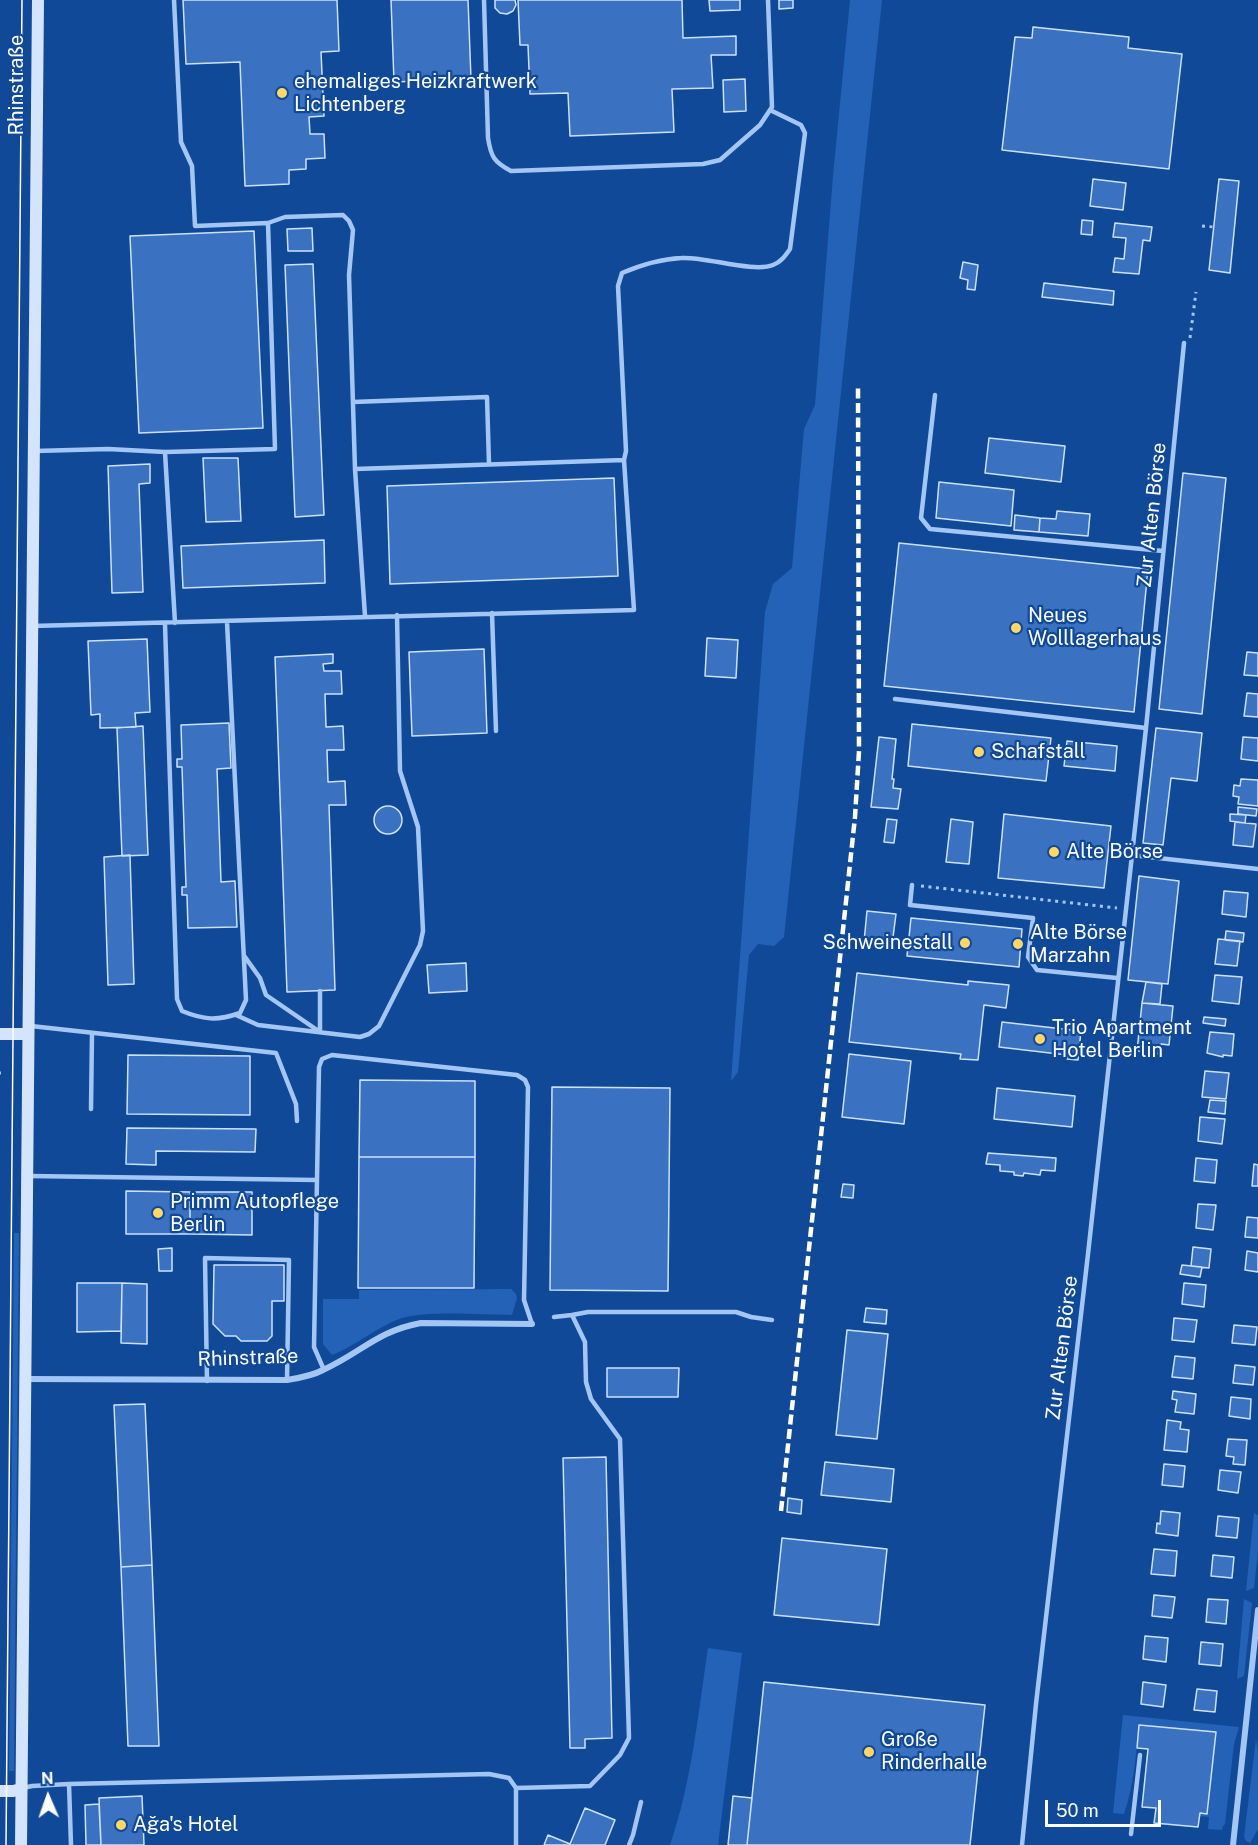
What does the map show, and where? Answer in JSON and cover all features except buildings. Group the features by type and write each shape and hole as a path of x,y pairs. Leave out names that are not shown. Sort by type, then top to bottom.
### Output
{"main road":[{"name":"Rhinstraße","path":"21,1845 38,0"},
{"path":"0,1034 28,1030"},
{"path":"0,1791 21,1789"}],"street":[{"name":"Rhinstraße","path":"25,1379 287,1380 306,1377 324,1370 382,1335 405,1326 421,1323 532,1324"},
{"path":"1232,1845 1258,1610"}],"lane":[{"path":"174,0 181,142 192,166 195,226 268,223 285,216 343,214 352,230 349,275 355,469 365,616"},
{"path":"484,0 490,153 498,164 511,171 703,164 720,160 760,125 772,107 768,0"},
{"path":"32,626 634,610 624,460 626,451 618,286 622,273 647,263 683,257 745,266 771,266 782,260 790,249 805,133 801,125 770,110"},
{"path":"34,451 108,449 165,452 275,449 268,223"},
{"name":"Zur Alten Börse","path":"1022,1845 1146,728 1184,343"},
{"path":"935,395 921,518 930,529 1163,551"},
{"path":"353,402 487,397 489,464"},
{"path":"165,452 175,623"},
{"path":"355,469 624,460"},
{"path":"492,613 496,731"},
{"path":"236,1015 258,1025 360,1037 369,1034 379,1026 420,945 423,931 418,826 400,771 397,615"},
{"path":"165,624 177,999 182,1011 200,1018 225,1018 240,1013 246,1000 227,622"},
{"path":"895,699 1146,728"},
{"path":"1131,855 1258,869"},
{"path":"912,885 910,904 1033,918 1028,957 1037,970 1117,978"},
{"path":"244,955 260,978 266,996 320,1032"},
{"path":"320,991 320,1032"},
{"path":"28,1030 92,1033 276,1053 296,1104 297,1121"},
{"path":"91,1109 92,1033"},
{"path":"324,1370 315,1347 319,1067 322,1059 332,1056 517,1075 525,1080 528,1087 525,1300 532,1324"},
{"path":"27,1176 317,1180"},
{"path":"207,1381 205,1258 288,1260 287,1380"},
{"path":"554,1317 588,1312 736,1312 772,1320"},
{"path":"516,1788 590,1786 620,1755 629,1738 620,1439 591,1399 586,1383 585,1342 572,1315"},
{"path":"1131,1834 1140,1755"},
{"path":"21,1789 32,1786 69,1784 489,1774 508,1778 516,1788 516,1845"},
{"path":"69,1784 71,1845"},
{"path":"629,1845 641,1802"}],"path":[{"path":"1202,226 1214,227"},
{"path":"1184,343 1190,343 1196,292"},
{"path":"912,885 1125,909"}],"shaded area":[{"path":"850,0 882,0 784,937 774,946 758,944 749,955 738,1072 731,1081 765,612 773,584 792,568 804,429 815,405"},
{"path":"14,1233 19,1233 14,1771 9,1771"},
{"path":"511,1289 517,1298 512,1315 410,1316 390,1323 332,1355 323,1344 323,1299 359,1299 359,1290"},
{"path":"1254,1513 1258,1515 1258,1551 1254,1588 1246,1591"},
{"path":"1244,1599 1252,1603 1244,1676 1237,1679"},
{"path":"708,1648 742,1653 718,1845 670,1845 689,1772"},
{"path":"1123,1715 1239,1727 1234,1744 1225,1824 1222,1830 1208,1829 1209,1817 1199,1816 1200,1813 1208,1813 1215,1732 1139,1725 1134,1770 1124,1814 1113,1813"},
{"path":"1256,1739 1258,1829 1250,1843 1244,1837"}],"tram line":[{"path":"6,1845 22,0"}],"railway":[{"path":"781,1511 855,817 859,751 858,386"}],"place":[{"name":"ehemaliges Heizkraftwerk Lichtenberg","path":"282,93"},
{"name":"Neues Wolllagerhaus","path":"1016,628"},
{"name":"Schafstall","path":"979,752"},
{"name":"Alte Börse","path":"1054,852"},
{"name":"Schweinestall","path":"965,943"},
{"name":"Alte Börse Marzahn","path":"1018,944"},
{"name":"Trio Apartment Hotel Berlin","path":"1040,1039"},
{"name":"Primm Autopflege Berlin","path":"158,1213"},
{"name":"Große Rinderhalle","path":"869,1752"},
{"name":"Ağa's Hotel","path":"121,1825"}]}
